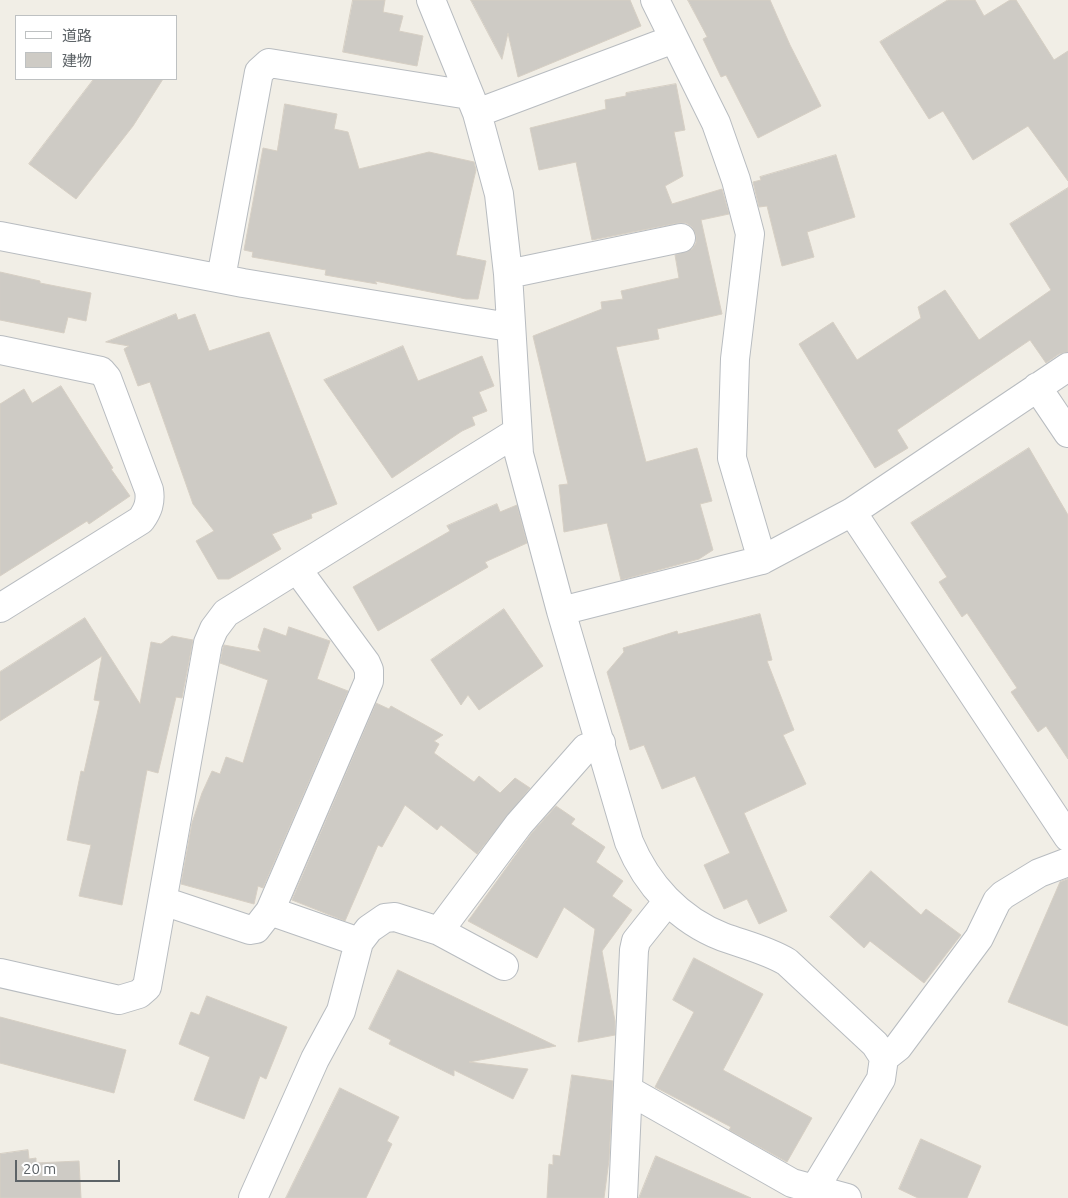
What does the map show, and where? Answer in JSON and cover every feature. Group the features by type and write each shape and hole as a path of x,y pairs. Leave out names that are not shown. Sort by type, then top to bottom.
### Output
{"street":[{"path":"431,0 473,104 499,194 508,274 509,326 519,454 562,611 637,862 667,902 690,921 722,936 774,954 787,962 875,1044 884,1058 881,1079 812,1193"},
{"path":"655,0 716,122 736,180 750,234 735,359 732,458 762,560"},
{"path":"221,278 259,72 269,63 473,104 674,39"},
{"path":"0,236 221,278 509,326"},
{"path":"508,274 681,238"},
{"path":"0,350 101,371 107,378 149,490 150,499 148,511 141,520 0,608"},
{"path":"562,611 762,560 852,512 1068,367"},
{"path":"1037,387 1068,432"},
{"path":"0,973 119,1000 139,994 147,986 211,636 226,613 517,432"},
{"path":"852,512 1068,837"},
{"path":"162,901 250,930 256,929 270,911 369,680 369,670 366,663 297,569"},
{"path":"439,931 519,824 586,748 601,743"},
{"path":"884,1058 898,1047 979,938 997,901 1003,895 1039,874 1068,862"},
{"path":"623,1198 634,950 636,941 667,902"},
{"path":"270,911 359,942"},
{"path":"254,1198 316,1059 341,1010 359,942 369,929 385,918 394,917 439,931 504,966"},
{"path":"628,1090 812,1193 847,1198"}],"building":[{"path":"353,0 385,0 383,12 403,16 399,31 423,36 417,66 343,52"},
{"path":"471,0 630,0 641,26 518,77 508,33 502,59"},
{"path":"688,0 770,0 821,106 758,138 726,75 721,77 703,39 707,37"},
{"path":"948,0 975,0 984,16 1010,0 1016,0 1054,60 1068,51 1068,181 1028,126 973,160 943,111 929,119 880,42"},
{"path":"93,80 162,80 133,126 76,199 29,164"},
{"path":"676,84 685,130 674,132 683,176 665,186 672,204 722,189 729,214 701,220 722,314 657,329 659,339 616,347 646,462 697,448 712,501 700,504 713,550 699,559 621,580 607,523 564,532 559,485 568,484 533,336 602,309 601,302 623,299 621,291 679,278 675,255 692,249 696,243 696,235 692,227 686,223 678,223 592,240 576,162 539,170 530,128 606,109 605,100 626,96 626,93"},
{"path":"285,104 337,114 334,129 348,132 359,169 429,152 474,162 476,170 456,255 486,261 478,299 466,299 375,281 377,284 325,275 326,270 252,257 253,252 244,250 263,148 277,151"},
{"path":"836,155 855,217 807,232 814,257 782,266 767,206 759,207 753,182 761,180 760,177"},
{"path":"1068,188 1068,352 1059,354 1046,363 1030,340 897,430 908,448 875,468 799,344 833,322 857,360 921,318 918,307 945,290 979,340 1051,290 1010,224"},
{"path":"0,272 40,281 40,283 91,293 86,321 68,317 64,333 0,320"},
{"path":"176,314 178,320 195,314 209,351 269,332 337,504 311,514 312,518 272,534 281,549 229,579 218,579 196,541 214,531 193,504 150,382 138,386 124,349 129,346 106,342"},
{"path":"403,346 418,381 482,356 494,386 479,392 487,411 472,417 475,425 462,431 392,478 324,380"},
{"path":"61,386 113,468 111,469 130,496 89,524 87,521 0,576 0,404 24,389 32,403"},
{"path":"1029,448 1068,515 1068,759 1046,726 1038,732 1011,692 1017,688 967,613 962,617 939,582 947,577 911,523"},
{"path":"497,504 500,512 517,505 527,543 485,562 488,567 378,631 353,587 450,531 447,526"},
{"path":"504,609 543,666 479,710 468,695 461,705 431,660"},
{"path":"760,614 772,660 767,661 794,730 783,735 806,784 744,813 787,911 759,924 747,899 724,909 704,865 730,853 695,776 662,789 644,745 630,750 607,672 624,652 623,648 677,631 678,634"},
{"path":"85,618 140,704 151,642 161,644 172,636 193,640 182,698 176,697 158,773 147,770 122,905 79,896 91,845 67,840 81,771 84,772 100,701 94,700 102,656 0,721 0,672"},
{"path":"289,627 330,641 317,679 348,691 263,888 258,886 254,904 181,884 192,823 202,793 212,771 220,774 226,757 243,763 268,680 220,663 224,645 261,652 258,647 264,628 286,636"},
{"path":"376,703 389,709 391,706 443,735 434,741 439,744 434,753 474,782 479,776 500,793 515,778 530,788 477,854 441,825 437,830 405,805 382,847 378,845 345,921 292,900"},
{"path":"556,806 575,819 571,824 605,847 596,862 623,881 612,896 632,910 602,951 615,1021 615,1035 578,1042 595,929 564,907 537,958 468,921 531,834"},
{"path":"871,871 921,915 926,909 961,935 924,983 870,941 864,948 830,917"},
{"path":"1068,879 1068,1026 1008,1002 1060,882"},
{"path":"694,958 763,994 723,1070 812,1118 787,1162 729,1130 731,1127 655,1087 694,1012 673,1000"},
{"path":"398,970 556,1046 469,1062 528,1069 513,1099 454,1070 454,1076 389,1044 391,1040 369,1029"},
{"path":"207,996 287,1027 266,1079 260,1076 244,1119 194,1100 210,1057 179,1044 191,1012 199,1015"},
{"path":"0,1017 126,1050 114,1093 0,1063"},
{"path":"572,1075 613,1081 609,1160 604,1198 547,1198 549,1164 553,1165 553,1155 560,1156"},
{"path":"340,1088 399,1117 387,1141 392,1144 366,1198 286,1198"},
{"path":"921,1139 981,1166 967,1198 918,1198 899,1189"},
{"path":"28,1150 29,1159 36,1158 36,1163 79,1161 81,1198 0,1198 0,1154"},
{"path":"656,1156 751,1198 639,1198"}]}
